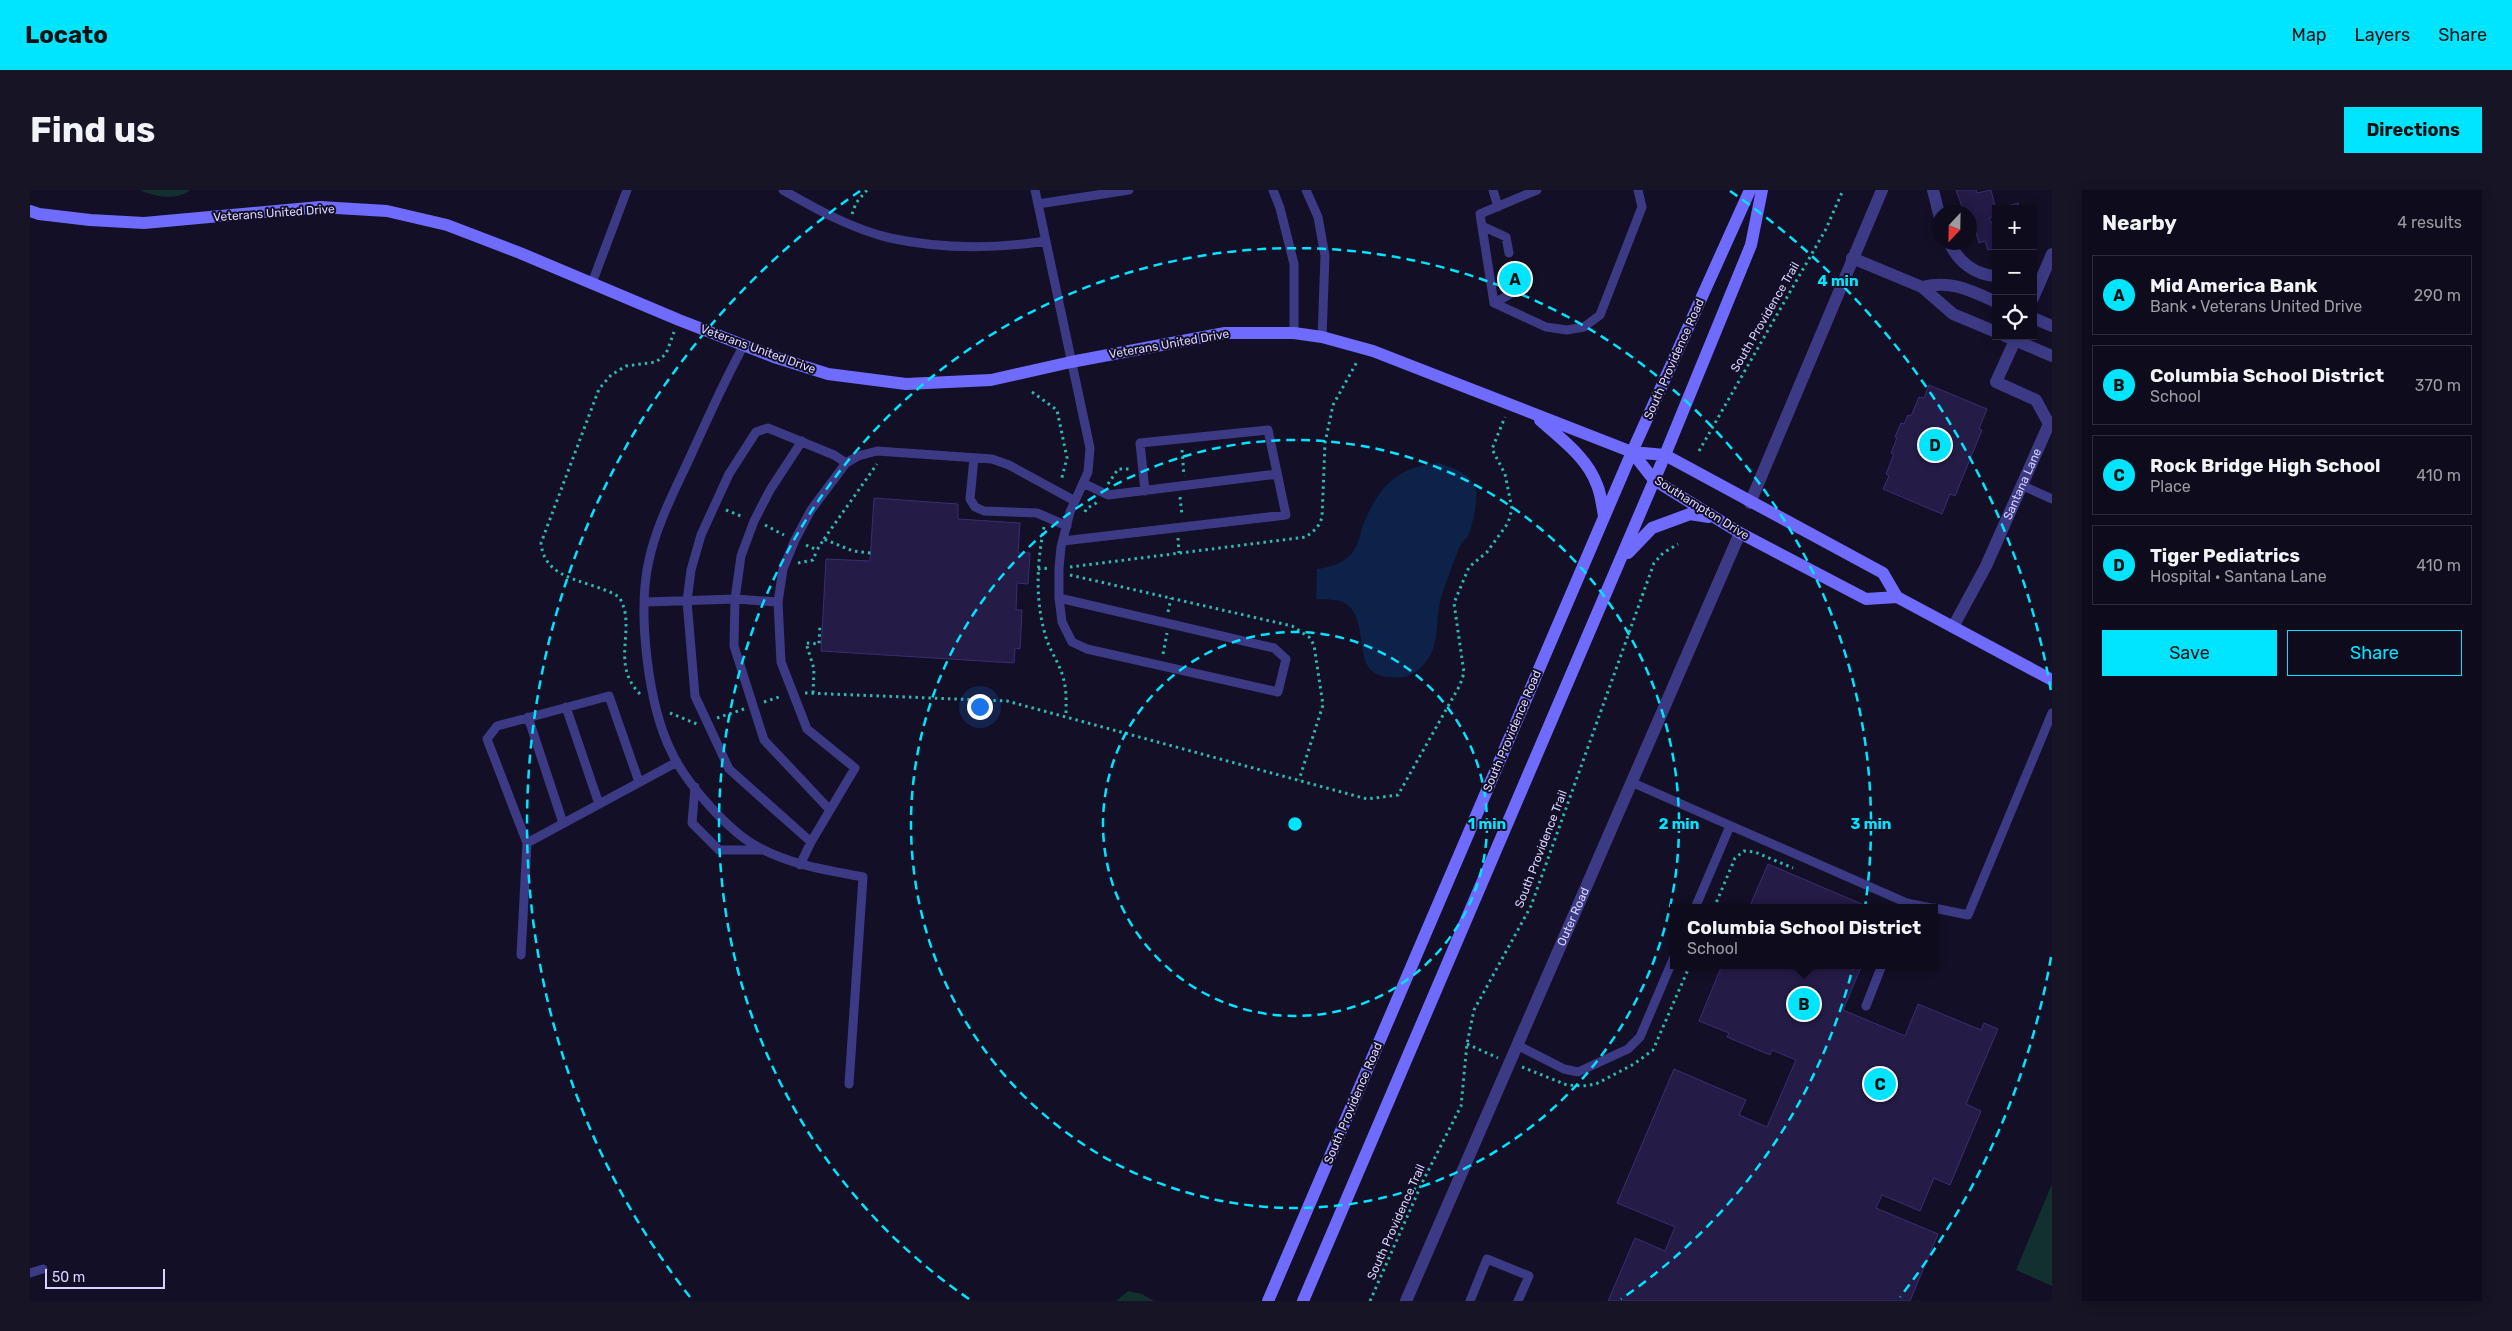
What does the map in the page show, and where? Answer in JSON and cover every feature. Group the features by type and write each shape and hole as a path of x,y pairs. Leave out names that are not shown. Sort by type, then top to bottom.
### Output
{"main road":[{"name":"South Providence Road","path":"1268,1301 1604,516 1750,190"},
{"path":"1303,1301 1665,455 1751,245 1762,190"},
{"name":"Veterans United Drive","path":"30,211 39,214 90,220 144,223 320,207 387,211 447,225 592,283 678,320 828,374 906,384 991,380 1071,362 1225,333 1294,333 1322,337 1364,348 1632,452"},
{"path":"1534,414 1579,455 1592,472 1598,486 1604,516"},
{"name":"Southampton Drive","path":"1632,452 1665,455 1883,574 1897,596 2052,680"},
{"name":"Southampton Drive","path":"1632,452 1654,480 1740,533 1866,599 1897,596"},
{"path":"1615,571 1635,543 1652,528 1690,514 1715,517"}],"street":[{"path":"1750,503 1882,190"},
{"path":"1933,190 1937,205"},
{"path":"1954,250 1964,264 1978,272 1992,275"},
{"path":"2034,295 2039,273 2052,254"},
{"path":"1852,258 1922,288 1953,314 1992,330"},
{"path":"1922,288 1939,283 1967,289 1992,300"},
{"path":"2037,320 2052,326"},
{"name":"Santana Lane","path":"1953,627 1974,590 2023,486 2049,424 2036,400 1996,382 2011,340"},
{"path":"2016,340 2052,356"},
{"name":"Outer Road","path":"1406,1301 1740,533"}],"lane":[{"path":"592,283 629,190"},
{"path":"782,190 849,224 889,238 929,244 977,247 1013,246 1046,241"},
{"path":"1035,190 1090,448 1088,472 1075,501 1063,541 1059,568 1059,598 1062,622 1072,642 1087,649 1278,692 1286,659 1274,648 1059,598"},
{"path":"1038,204 1129,190"},
{"path":"1272,190 1280,208 1294,264 1294,333"},
{"path":"1306,190 1318,217 1325,256 1322,337"},
{"path":"1493,190 1498,207"},
{"path":"1494,303 1480,214 1537,190"},
{"path":"1494,303 1546,327 1567,330 1584,327 1600,315 1642,207 1638,190"},
{"path":"1482,226 1506,237 1509,253"},
{"path":"1494,303 1514,292 1513,284"},
{"path":"744,345 661,523 649,561 646,602 646,655 655,706 672,754 707,804 731,827 763,850 800,866 863,878 849,1084"},
{"path":"811,842 729,769 695,696 687,601 691,570 701,535 729,474 756,432 768,428 834,455 846,463"},
{"path":"1063,541 1286,515 1268,430 1140,443 1145,490"},
{"path":"802,441 770,490 754,521 741,556 735,599 734,646 764,740 829,809"},
{"path":"800,866 829,809 855,768 807,729 781,662 778,602 783,569 795,540 811,510 846,463 858,456 877,451 992,459 1009,465 1075,501"},
{"path":"974,458 970,499 975,507 984,511 1037,513 1067,526"},
{"path":"1083,483 1108,495 1277,474"},
{"path":"2023,486 2052,499"},
{"path":"646,602 735,599 778,602"},
{"path":"521,956 527,843 487,738 497,726 609,696 640,782"},
{"path":"566,707 599,804"},
{"path":"1938,909 1968,916 2052,713"},
{"path":"528,717 563,823"},
{"path":"527,843 677,762"},
{"path":"1631,782 1904,904"},
{"path":"695,787 692,823 719,850 763,850"},
{"path":"1697,904 1730,826"},
{"path":"1517,1045 1564,1069 1578,1072 1628,1050 1640,1037 1670,966"},
{"path":"1866,1006 1880,969"},
{"path":"1470,1301 1487,1259 1529,1276 1518,1301"},
{"path":"30,1273 43,1269"}],"path":[{"path":"849,224 856,203 867,190"},
{"name":"South Providence Trail","path":"1699,451 1826,229 1843,190"},
{"path":"678,320 666,354 656,362 626,366 611,374 599,389 541,543 542,556 550,568 619,597 624,606 623,660 626,673 634,688 655,706 692,723 702,724 752,706 794,694 814,693 1007,701 1367,799 1398,795 1460,685 1464,673 1454,603 1469,567 1487,552 1508,523 1512,509 1504,474 1492,449 1509,405"},
{"path":"1059,568 1306,537 1317,528 1322,518 1325,443 1333,405 1364,348"},
{"path":"824,539 878,463"},
{"path":"1083,517 1086,509 1097,503 1118,469 1142,468"},
{"path":"1072,566 1076,540"},
{"name":"South Providence Trail","path":"1370,1301 1422,1183 1461,1106 1466,1044 1474,1010 1531,906 1654,563 1663,553 1678,544"},
{"path":"796,571 798,562 813,560 817,550"},
{"path":"814,693 814,669 806,643 819,644 820,624"},
{"path":"1716,904 1735,858 1744,851 1755,852 1798,870"}],"green space":[{"path":"140,190 190,190 179,196 165,197"},
{"path":"2052,1184 2052,1286 2016,1270"},
{"path":"1128,1291 1142,1294 1154,1301 1116,1301"}],"water":[{"path":"1439,463 1462,472 1474,485 1476,500 1471,527 1468,536 1459,548 1443,592 1439,605 1434,648 1429,658 1419,669 1407,676 1385,677 1373,672 1367,664 1356,616 1349,606 1338,601 1316,599 1317,569 1338,564 1351,554 1357,544 1369,512 1391,481 1411,469"}],"building":[{"path":"1956,190 1976,190 1977,193 1991,190 1995,205 1992,205 1992,217 1989,218 1992,223 1992,249 1988,250 1985,241 1979,243 1977,236 1977,205 1961,205"},
{"path":"1929,385 1987,409 1979,429 1982,430 1955,496 1950,494 1942,514 1883,489 1889,476 1886,474 1894,454 1891,453 1901,423 1904,424 1908,415 1911,416 1919,397 1924,398"},
{"path":"874,498 958,504 958,519 1020,523 1018,553 1030,553 1028,584 1017,583 1016,610 1022,610 1020,649 1015,648 1014,663 821,651 826,559 870,561"},
{"path":"1768,864 1862,904 1751,904"},
{"path":"1720,969 1860,969 1843,1010 1905,1036 1918,1004 1981,1030 1984,1023 1998,1029 1966,1104 1981,1111 1950,1185 1934,1178 1920,1211 1882,1195 1876,1208 1938,1234 1910,1301 1608,1301 1635,1238 1665,1251 1675,1227 1617,1203 1674,1069 1746,1100 1739,1115 1767,1127 1796,1060 1772,1050 1770,1055 1727,1037 1729,1033 1699,1021"}],"place":[{"name":"Mid America Bank","path":"1515,279"},
{"name":"Tiger Pediatrics","path":"1935,445"},
{"name":"Columbia School District","path":"1804,1004"},
{"name":"Rock Bridge High School","path":"1880,1084"}]}
